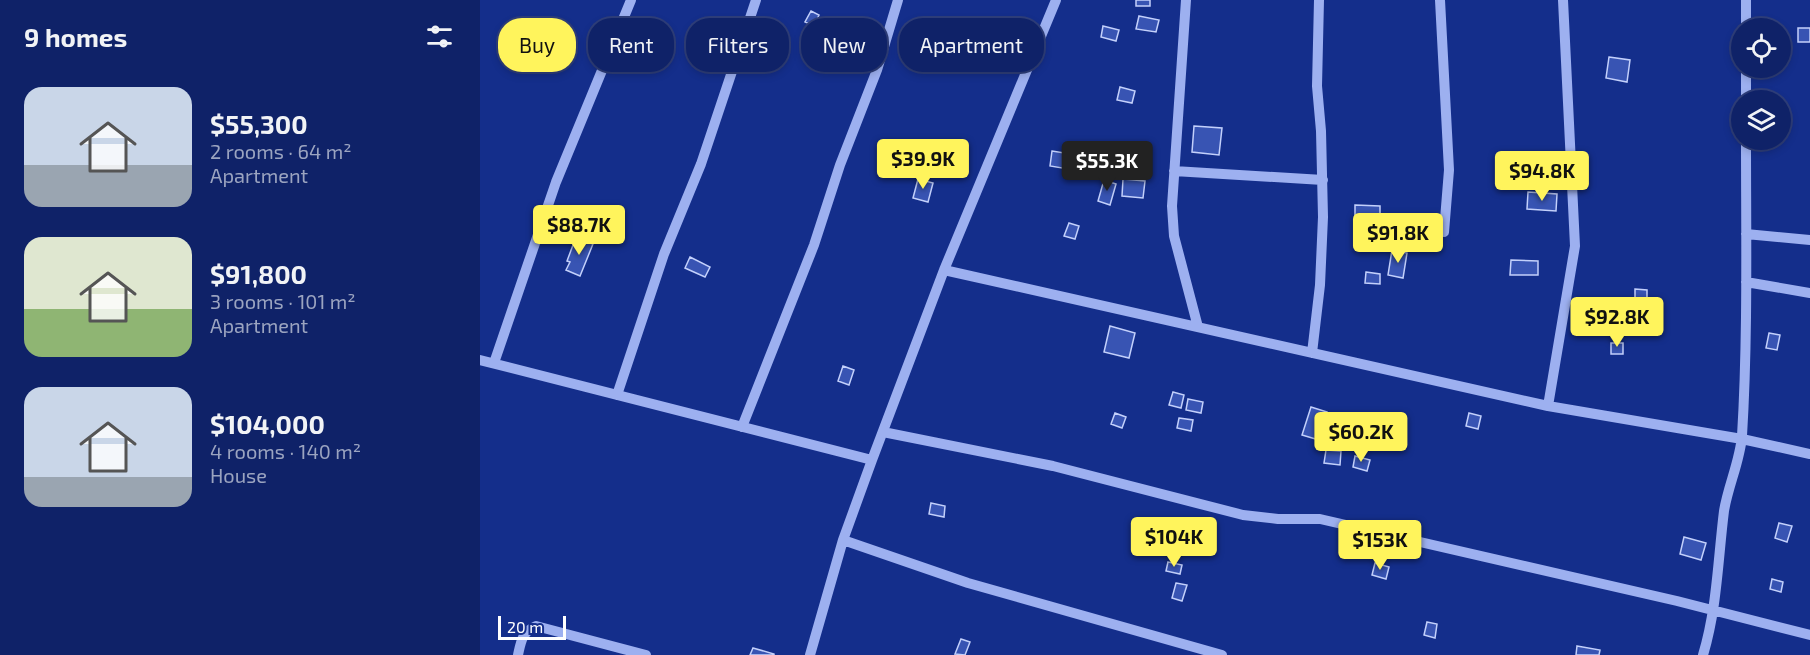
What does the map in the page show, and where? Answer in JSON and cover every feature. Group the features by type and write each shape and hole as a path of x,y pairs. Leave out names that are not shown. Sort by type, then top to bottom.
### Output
{"street":[{"path":"494,363 556,182 631,0"},
{"path":"617,395 664,254 701,164 756,0"},
{"path":"742,427 814,244 840,165 877,70 898,0"},
{"path":"810,655 843,540 872,460 944,270 1056,0"},
{"path":"1186,0 1172,206 1174,236 1198,327"},
{"path":"1312,353 1320,285 1323,180 1317,86 1319,0"},
{"path":"1440,0 1449,170 1444,232"},
{"path":"1548,406 1575,246 1563,0"},
{"path":"1746,0 1746,18"},
{"path":"1703,655 1713,610 1725,506 1742,439 1746,282 1746,150"},
{"path":"1174,171 1323,180"},
{"path":"1746,234 1810,240"},
{"path":"944,270 1548,406 1742,439 1810,454"},
{"path":"1746,282 1810,293"},
{"path":"480,360 872,460"},
{"path":"883,432 1053,466 1243,515 1278,519 1320,519 1713,610 1810,635"},
{"path":"843,540 968,584 1222,655"},
{"path":"518,655 522,637 527,630 536,626 646,655"}],"building":[{"path":"1136,0 1150,0 1150,6 1136,6"},
{"path":"811,11 819,15 818,18 807,18"},
{"path":"1139,16 1159,20 1156,32 1136,29"},
{"path":"1103,26 1119,30 1116,41 1101,37"},
{"path":"1798,28 1810,28 1810,42 1798,42"},
{"path":"1609,57 1630,60 1627,82 1606,78"},
{"path":"1120,87 1135,91 1132,103 1117,100"},
{"path":"1194,126 1222,128 1219,155 1192,152"},
{"path":"1052,151 1071,154 1068,169 1050,166"},
{"path":"918,179 933,183 928,202 913,198"},
{"path":"1123,179 1145,181 1143,198 1122,196"},
{"path":"1104,180 1116,184 1110,205 1098,201"},
{"path":"1528,192 1557,194 1556,211 1527,209"},
{"path":"1355,205 1380,206 1380,219 1355,219"},
{"path":"1069,223 1079,226 1075,239 1064,236"},
{"path":"576,237 593,244 580,276 566,270"},
{"path":"1392,250 1407,253 1403,278 1388,275"},
{"path":"690,257 710,267 705,277 685,268"},
{"path":"1511,260 1538,261 1538,275 1510,275"},
{"path":"1366,272 1380,274 1380,284 1365,283"},
{"path":"1635,289 1647,290 1647,304 1635,303"},
{"path":"1110,326 1135,333 1129,358 1104,352"},
{"path":"1769,333 1780,335 1777,350 1766,348"},
{"path":"1611,343 1623,343 1623,354 1611,354"},
{"path":"843,366 854,370 849,385 838,381"},
{"path":"1173,392 1184,395 1181,408 1169,405"},
{"path":"1188,399 1203,402 1201,413 1186,410"},
{"path":"1311,407 1327,412 1319,440 1302,435"},
{"path":"1115,413 1126,417 1122,428 1111,424"},
{"path":"1469,413 1481,416 1478,429 1466,426"},
{"path":"1179,418 1193,420 1191,431 1177,428"},
{"path":"1326,450 1341,451 1340,465 1324,463"},
{"path":"1355,456 1370,460 1367,471 1353,467"},
{"path":"931,503 945,506 944,517 929,514"},
{"path":"1779,523 1792,526 1787,542 1775,538"},
{"path":"1684,537 1706,543 1701,560 1680,554"},
{"path":"1168,562 1182,565 1180,574 1166,571"},
{"path":"1375,563 1389,567 1386,579 1372,575"},
{"path":"1772,579 1783,582 1781,592 1770,589"},
{"path":"1176,583 1187,585 1182,601 1172,598"},
{"path":"1427,622 1437,624 1435,638 1424,635"},
{"path":"961,639 970,642 965,655 955,654"},
{"path":"1577,646 1600,650 1599,655 1576,655"},
{"path":"753,648 774,654 774,655 750,655"}]}
